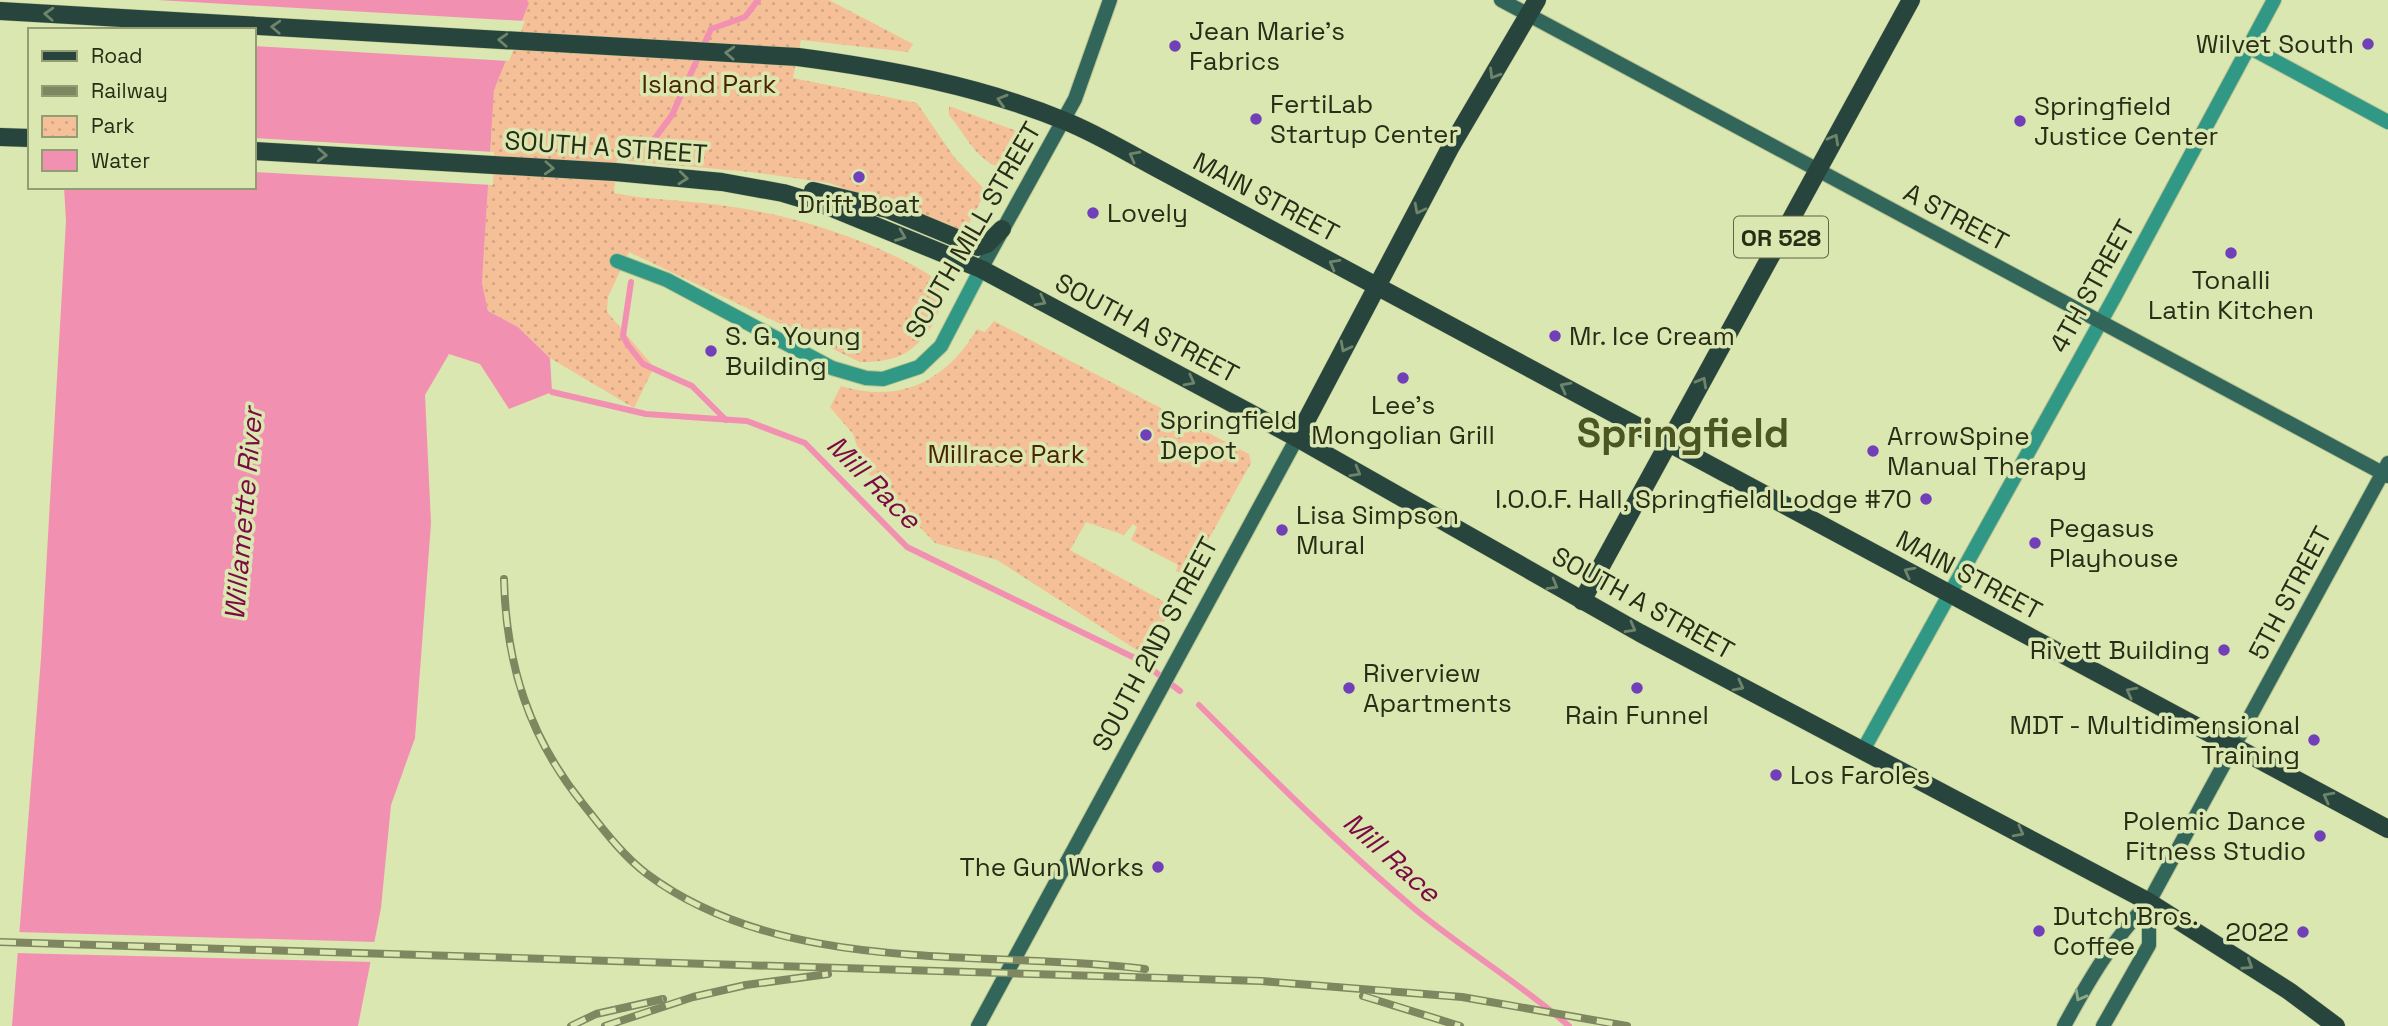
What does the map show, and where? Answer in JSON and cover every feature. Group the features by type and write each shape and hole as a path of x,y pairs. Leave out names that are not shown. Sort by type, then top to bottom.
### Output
{"main road":[{"name":"OR 528","path":"1582,601 1911,0"},
{"name":"SOUTH 2ND STREET","path":"1297,438 1450,148 1533,7"},
{"name":"MAIN STREET","path":"0,11 798,57 871,67 934,80 1064,121 1669,442 2388,829"},
{"path":"0,137 28,138"},
{"name":"SOUTH A STREET","path":"256,151 615,172 722,183 783,193 827,206 981,269 1297,438 1582,601 2149,902 2289,991 2336,1026"},
{"path":"722,183 776,184 843,197 887,209 978,247 987,244 1002,229"}],"street":[{"name":"SOUTH MILL STREET","path":"617,261 667,280 832,369 866,378 883,379 919,367 941,346 1002,229 1064,121 1090,60 1110,0"},
{"name":"A STREET","path":"1501,0 1533,7 1817,171 2386,471"},
{"name":"4TH STREET","path":"1862,752 2100,322 2274,0"},
{"path":"2249,47 2388,122"},
{"name":"SOUTH 2ND STREET","path":"978,1026 1297,438"},
{"name":"5TH STREET","path":"2149,902 2386,471"},
{"path":"2064,1026 2118,934 2149,902"},
{"path":"2103,1026 2149,945 2149,902"}],"green space":[{"name":"Island Park","path":"481,0 829,0 913,44 908,52 801,40 793,78 917,103 954,157 986,191 964,233 829,183 751,172 617,160 614,193 771,214 878,248 925,272 935,281 940,291 941,303 931,328 902,355 881,361 860,362 629,252 608,297 607,312 654,367 634,408 550,358 518,327 488,311 482,283 494,90"},
{"path":"949,106 1022,133 1023,141 1007,169 997,167 981,156 949,115"},
{"name":"Millrace Park","path":"994,321 1249,454 1251,463 1192,569 1192,580 1176,571 1178,565 1131,540 1137,527 1133,524 1124,535 1086,522 1070,550 1172,606 1146,656 997,560 935,543 865,470 853,434 830,407 841,386 883,392 920,384 951,362 977,329 985,332"}],"water":[{"name":"Willamette River","path":"49,0 527,0 529,3 494,90 482,283 488,311 518,327 550,358 552,392 509,409 480,364 449,354 425,395 431,523 415,738 391,805 381,908 358,1026 12,1026 41,658 66,221 64,189 256,189 256,28 240,28"}],"pier":[{"path":"46,0 157,0 525,21 509,61 256,46 256,28 48,28"},
{"path":"256,138 494,152 493,185 256,172"},
{"path":"16,932 378,942 374,962 14,953"}],"waterway":[{"path":"655,138 672,115 711,29 745,17 758,0"},
{"path":"631,282 623,336 628,345 643,364 692,386 726,420"},
{"name":"Mill Race","path":"552,392 646,414 747,421 805,443 907,547 1141,661 1180,691"},
{"name":"Mill Race","path":"1199,705 1305,810 1388,886 1569,1026"}],"railway":[{"path":"504,579 506,611 516,670 524,699 548,753 564,779 621,850 647,874 701,907 760,929 822,944 887,953 1083,963 1145,969"},
{"path":"0,942 1261,981 1462,997 1627,1026"},
{"path":"605,1026 693,997 746,985 828,974"},
{"path":"1363,996 1460,1026"},
{"path":"571,1026 596,1014 663,999"}],"place":[{"name":"Wilvet South","path":"2368,44"},
{"name":"Jean Marie's Fabrics","path":"1175,46"},
{"name":"FertiLab Startup Center","path":"1256,119"},
{"name":"Springfield Justice Center","path":"2020,121"},
{"name":"Drift Boat","path":"859,177"},
{"name":"Lovely","path":"1093,213"},
{"name":"Tonalli Latin Kitchen","path":"2231,253"},
{"name":"Mr. Ice Cream","path":"1555,336"},
{"name":"S. G. Young Building","path":"711,351"},
{"name":"Lee's Mongolian Grill","path":"1403,378"},
{"name":"Springfield Depot","path":"1146,435"},
{"name":"ArrowSpine Manual Therapy","path":"1873,451"},
{"name":"I.O.O.F. Hall, Springfield Lodge #70","path":"1926,499"},
{"name":"Lisa Simpson Mural","path":"1282,530"},
{"name":"Pegasus Playhouse","path":"2035,543"},
{"name":"Rivett Building","path":"2224,650"},
{"name":"Riverview Apartments","path":"1349,688"},
{"name":"Rain Funnel","path":"1637,688"},
{"name":"MDT - Multidimensional Training","path":"2314,740"},
{"name":"Los Faroles","path":"1776,775"},
{"name":"Polemic Dance Fitness Studio","path":"2320,836"},
{"name":"The Gun Works","path":"1158,867"},
{"name":"Dutch Bros. Coffee","path":"2039,931"},
{"name":"2022","path":"2303,932"}],"district":[{"name":"Springfield","path":"1683,433"}]}
